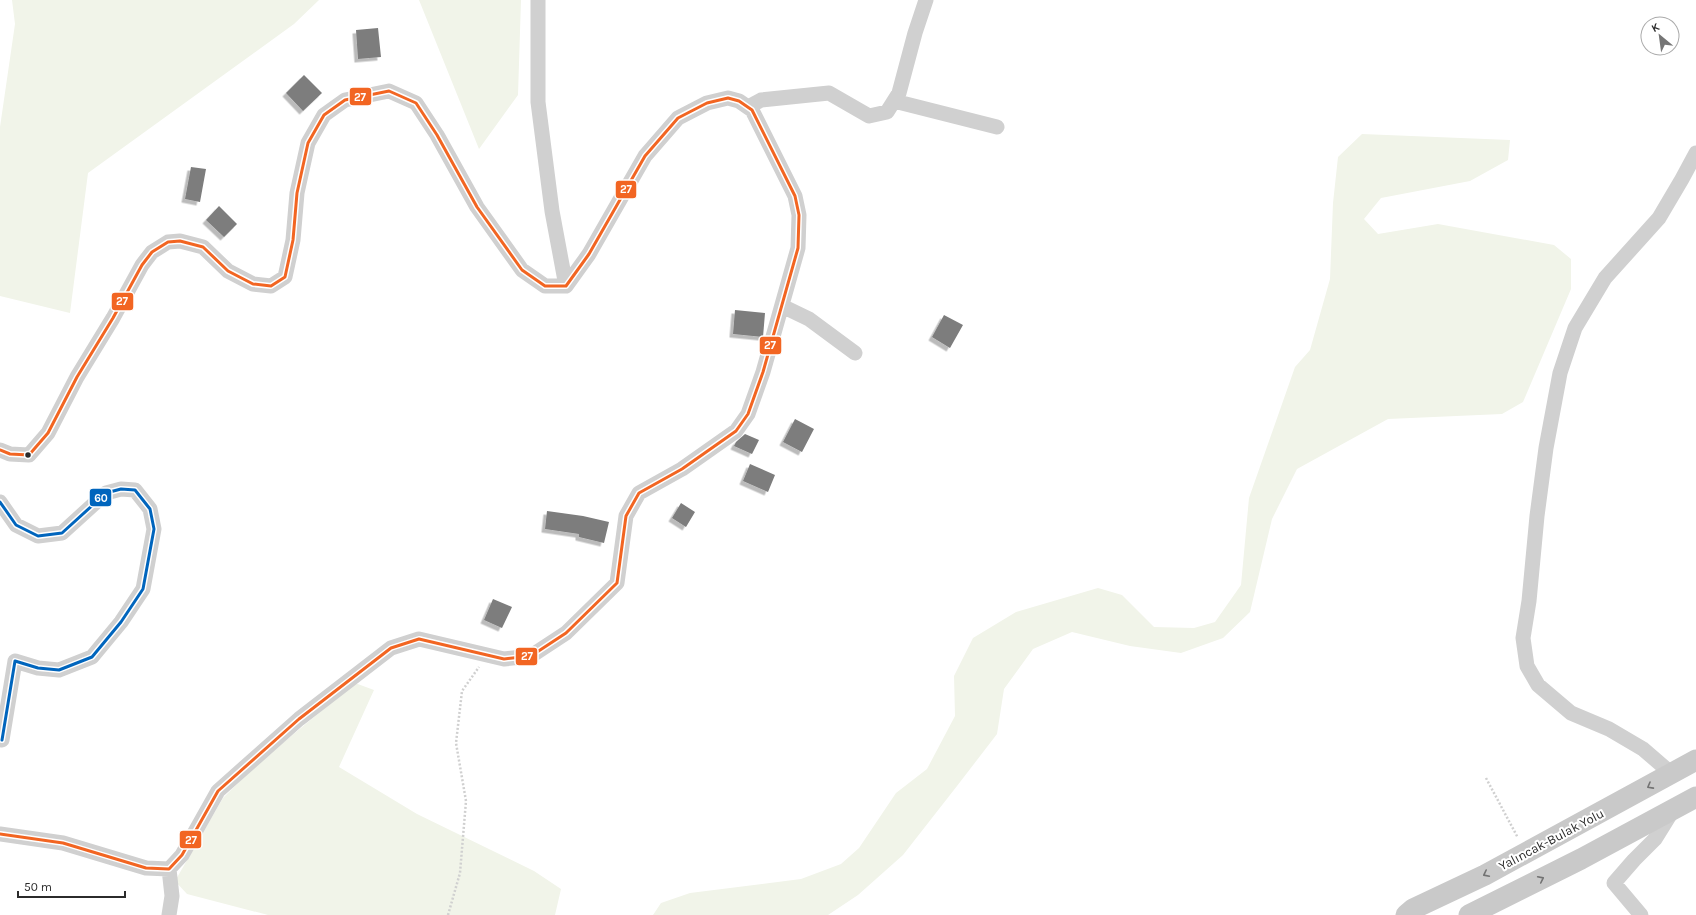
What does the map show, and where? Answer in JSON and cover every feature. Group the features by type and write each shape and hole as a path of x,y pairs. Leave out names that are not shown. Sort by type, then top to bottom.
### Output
{"main road":[{"name":"Yalıncak-Bulak Yolu","path":"1406,915 1413,909 1485,875 1696,760"},
{"path":"1469,915 1581,860 1696,797"}],"street":[{"path":"538,0 538,102 552,212 566,286"},
{"path":"748,107 761,100 828,93 869,116 887,112 899,93 926,0"},
{"path":"0,450 10,454 29,455 48,433 77,377 113,318 142,265 152,252 168,242 180,241 203,248 228,271 253,284 271,286 285,277 293,240 297,193 308,143 324,115 345,100 389,91 416,102 437,135 477,207 522,270 546,286 566,286"},
{"path":"169,915 172,896 169,869 182,855 218,791 299,719 391,648 419,639 504,659 531,656 566,633 617,583 626,516 639,493 682,469 736,431 748,414 763,372 798,248 799,214 794,196 752,110 739,101 728,98 707,103 678,118 645,156 589,254 566,286"},
{"path":"894,101 997,127"},
{"path":"1672,774 1643,749 1609,729 1571,712 1538,685 1526,666 1523,638 1529,601 1537,516 1546,448 1560,374 1575,328 1605,278 1659,218 1696,153"},
{"path":"782,306 809,319 855,353"},
{"path":"0,502 16,525 38,536 62,533 106,492 121,489 135,490 150,509 154,529 143,589 121,622 92,657 59,670 38,668 15,661 2,740"},
{"path":"1641,915 1614,883 1655,839 1673,809"},
{"path":"0,834 63,843 146,868 169,869"}],"path":[{"path":"448,915 460,874 466,801 456,743 462,691 488,655"},
{"path":"1486,778 1526,853"}],"shaded area":[{"path":"12,0 319,0 294,24 88,173 70,313 0,296 0,127 15,24"},
{"path":"419,0 521,0 518,95 479,149"},
{"path":"1362,134 1510,140 1508,160 1470,181 1381,198 1364,219 1378,234 1438,224 1554,245 1571,259 1571,289 1523,402 1502,414 1388,419 1297,469 1272,519 1250,612 1223,638 1181,653 1130,646 1072,632 1033,649 1004,689 997,734 957,786 903,855 858,895 828,915 653,915 661,903 690,893 801,879 841,864 859,848 896,793 927,769 955,716 954,676 973,638 1016,612 1098,588 1122,595 1154,627 1194,628 1215,622 1241,585 1249,498 1295,367 1310,350 1330,279 1333,203 1338,157"},
{"path":"355,683 374,690 339,767 417,814 534,871 561,889 555,915 268,915 187,894 175,881 223,798 254,767"}],"building":[{"path":"378,28 381,57 358,59 356,30"},
{"path":"304,75 322,93 303,111 286,93"},
{"path":"191,167 206,169 200,202 185,199"},
{"path":"219,206 237,224 224,237 206,220"},
{"path":"735,310 765,313 763,337 733,334"},
{"path":"944,315 963,325 950,348 932,337"},
{"path":"795,419 814,429 802,452 783,442"},
{"path":"745,434 759,440 752,454 734,446 736,442"},
{"path":"750,464 775,475 768,492 743,481"},
{"path":"681,503 695,512 686,527 672,518"},
{"path":"547,511 583,516 609,522 604,543 579,537 579,534 545,529"},
{"path":"493,599 512,607 502,628 484,620"}],"transit line":[{"name":"27","path":"0,450 10,454 29,455 48,433 77,377 113,318 142,265 152,252 168,242 180,241 203,247 228,271 253,284 271,286 285,277 293,240 297,193 308,143 324,115 345,100 389,91 416,103 437,135 477,207 522,270 545,286 566,286 589,254 645,156 678,118 707,103 728,98 739,101 752,110 795,196 799,215 798,248 763,372 748,414 736,431 682,469 639,493 626,516 617,583 566,633 531,656 504,659 419,639 391,648 299,719 218,791 182,855 169,869 146,868 63,843 0,834"},
{"name":"60","path":"0,502 16,525 38,536 62,533 106,493 121,489 135,490 150,509 154,529 143,589 121,622 92,657 59,670 38,668 15,661 2,740"}]}
